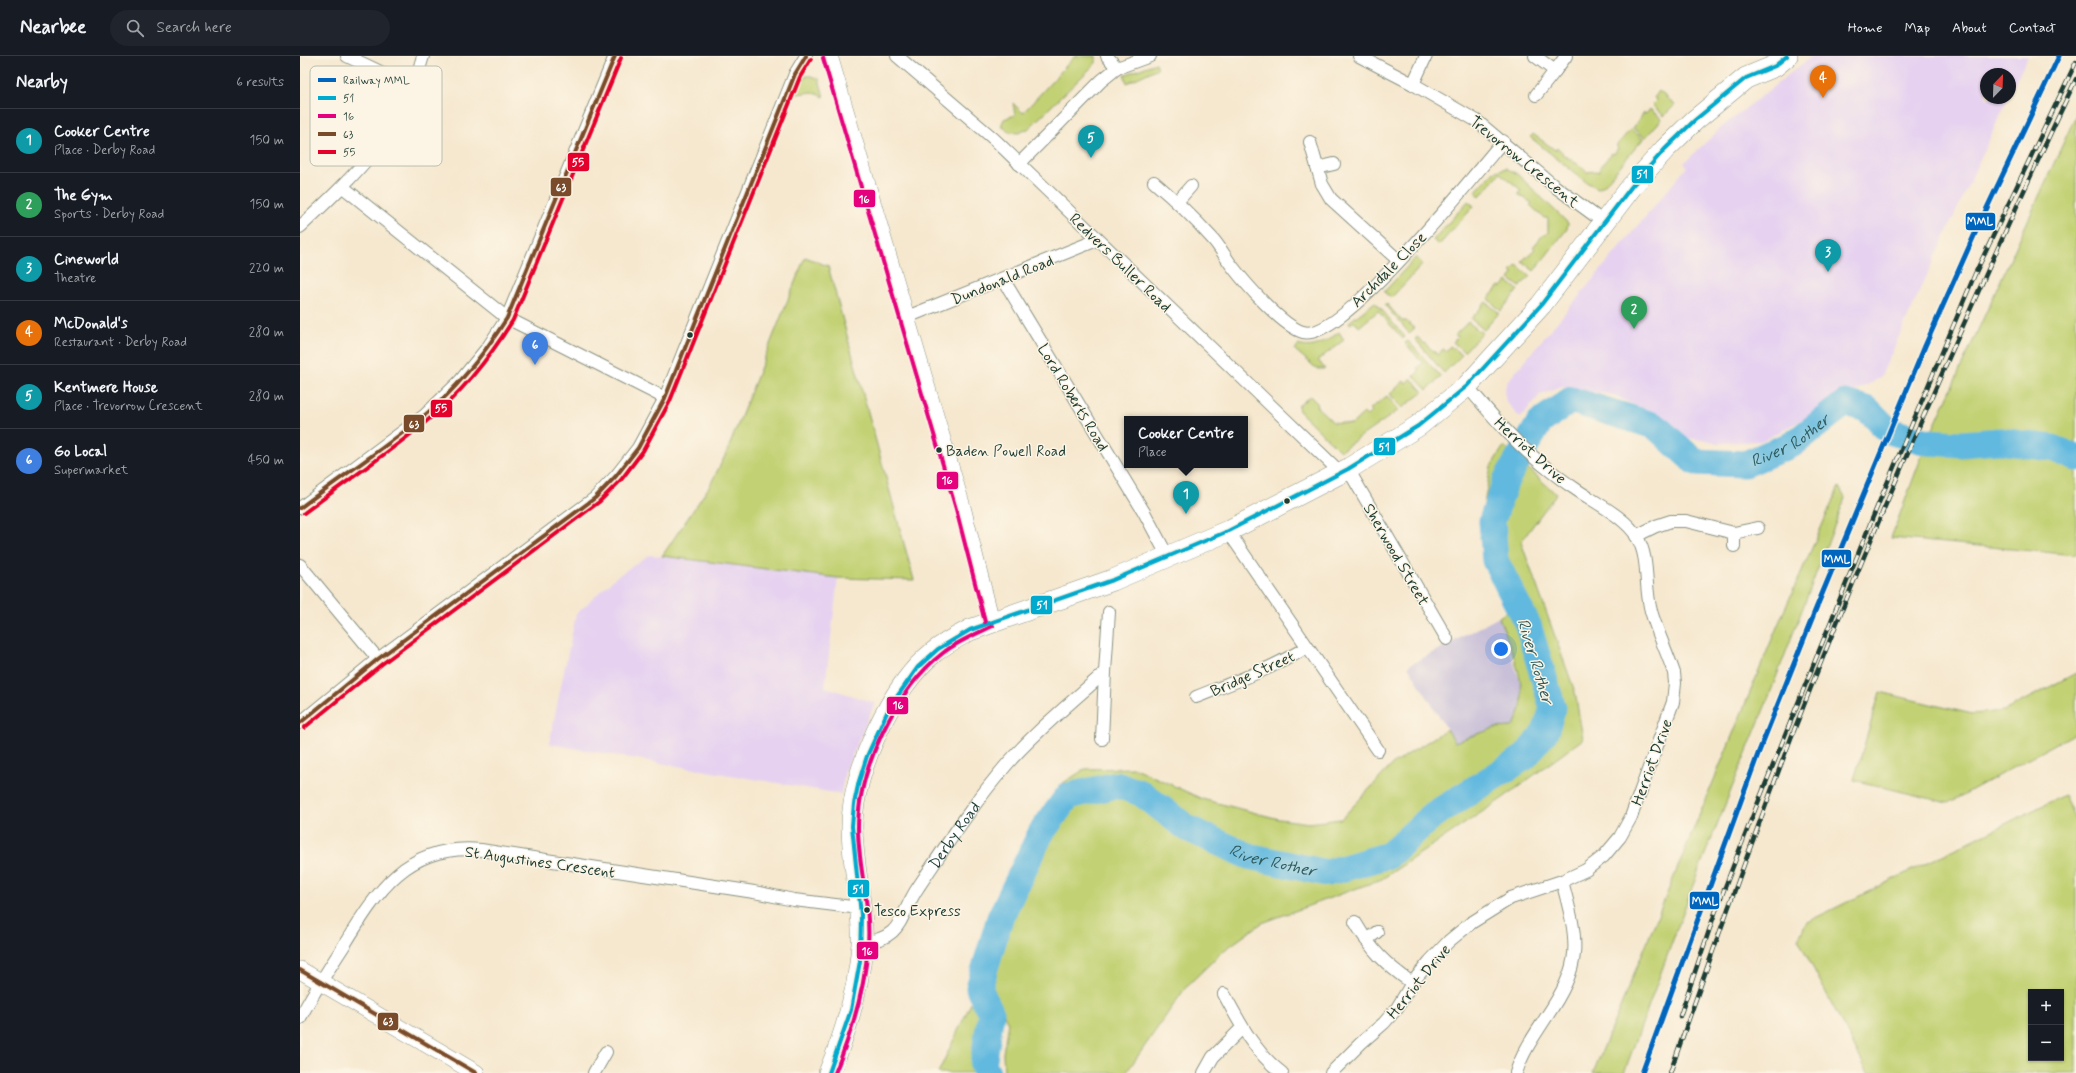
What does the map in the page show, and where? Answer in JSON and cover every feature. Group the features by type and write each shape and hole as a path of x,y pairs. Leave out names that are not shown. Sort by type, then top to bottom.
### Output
{"highway":[{"path":"1746,78 1758,56"},
{"path":"829,1073 853,1005 862,943 852,826 855,792 871,742 908,679 925,660 949,641 991,621 1104,583 1228,531 1344,471 1418,426 1467,386 1541,305 1632,186 1665,149 1695,120 1746,78 1775,66 1787,56"}],"street":[{"path":"347,56 368,66"},
{"path":"419,66 423,56"},
{"path":"300,508 425,415 460,382 488,347 507,318 615,56"},
{"path":"300,723 378,659 595,498 616,476 638,448 665,398 795,74 806,56"},
{"path":"829,56 962,507 991,621"},
{"name":"Redvers Buller Road","path":"897,56 994,139 1097,240 1344,471"},
{"path":"1107,56 1117,68"},
{"path":"1019,164 1091,91 1117,68 1150,56"},
{"name":"Trevorrow Crescent","path":"1359,56 1413,84 1477,121 1503,141 1553,185 1605,223"},
{"path":"1413,84 1426,56"},
{"path":"1535,56 1555,71"},
{"path":"1536,95 1566,56"},
{"name":"Archdale Close","path":"1154,182 1177,202 1212,238 1232,266 1254,292 1281,317 1303,332 1319,330 1350,308 1370,290 1455,198 1503,141"},
{"path":"1310,142 1322,184 1331,199 1398,260"},
{"path":"1317,168 1334,164"},
{"path":"300,227 362,166"},
{"path":"343,186 507,318 665,398"},
{"path":"1177,202 1191,186"},
{"name":"Dundonald Road","path":"907,317 1097,240"},
{"name":"Lord Roberts Road","path":"1003,279 1144,512 1168,557"},
{"name":"Herriot Drive","path":"1331,1073 1397,1008 1412,983 1449,941 1471,923 1511,898 1562,881 1586,870 1604,856 1620,837 1631,817 1673,702 1675,683 1674,674 1651,611 1646,590 1646,568 1636,536 1625,524 1610,512 1539,462 1467,386"},
{"name":"Sherwood Street","path":"1344,471 1447,640"},
{"path":"1636,536 1656,526 1671,521 1686,521 1734,533 1758,528"},
{"path":"1228,531 1378,750"},
{"path":"1734,533 1734,546"},
{"path":"300,565 378,659"},
{"path":"1102,739 1109,612"},
{"name":"Bridge Street","path":"1196,697 1287,660 1307,648"},
{"name":"Derby Road","path":"862,943 879,941 895,931 916,890 960,824 1008,763 1054,718 1105,672"},
{"name":"St Augustines Crescent","path":"300,1018 321,982 378,894 397,874 414,862 430,854 447,850 481,850 754,892 794,900 860,908"},
{"path":"1516,1073 1524,1053 1561,996 1570,977 1574,961 1575,942 1572,919 1562,881"},
{"path":"1355,922 1366,940 1387,965 1412,983"},
{"path":"1366,940 1378,932"},
{"path":"300,970 476,1073"},
{"path":"1224,994 1242,1028 1264,1056 1282,1073"},
{"path":"1204,1073 1213,1057 1242,1028"},
{"path":"594,1073 606,1052"}],"shaded area":[{"path":"1812,56 2028,56 2016,81 2016,68 1980,68 1980,104 2005,104 1880,378 1762,441 1718,443 1683,437 1672,424 1614,395 1561,387 1540,395 1520,418 1506,402 1504,391 1507,382 1687,167 1684,163 1722,127"},
{"path":"649,555 838,578 825,687 875,703 845,771 841,794 549,744 576,614 616,577"},
{"path":"1499,617 1522,688 1519,719 1512,727 1495,728 1455,742 1408,666"}],"green space":[{"path":"1075,56 1096,56 1096,63 1028,129 1019,133 1010,132 1001,126 1004,119 1015,115 1013,103 1023,113"},
{"path":"1156,63 1158,68 1127,83 1124,75"},
{"path":"806,76 819,79 824,97 812,92 797,94 800,84"},
{"path":"1659,91 1675,105 1664,116 1652,105 1657,100 1654,98"},
{"path":"1650,109 1662,119 1645,138 1633,128 1644,113 1646,114"},
{"path":"2076,115 2076,555 1891,538 1927,442"},
{"path":"1631,129 1643,139 1604,185 1598,188 1586,182 1530,137 1533,134 1555,150 1557,147 1563,153 1562,154 1585,169 1586,172 1600,171 1600,167 1612,153 1614,154 1618,148 1616,146"},
{"path":"1506,168 1517,174 1568,223 1567,229 1534,271 1522,261 1535,249 1533,247 1542,236 1548,233 1548,218 1544,218 1530,205 1532,203 1518,194 1521,190 1500,173 1480,196 1475,192 1493,172"},
{"path":"1468,201 1474,206 1439,245 1433,240"},
{"path":"805,257 828,266 914,580 838,578 662,556 709,487 726,454"},
{"path":"1416,257 1423,264 1391,298 1384,292"},
{"path":"1517,265 1530,276 1520,287 1509,279 1513,274 1511,271"},
{"path":"1507,281 1518,290 1501,311 1488,299 1499,286 1502,287"},
{"path":"1375,302 1405,337 1403,339 1378,311 1359,327 1355,321 1350,324 1349,322"},
{"path":"1486,302 1499,313 1484,330 1471,319"},
{"path":"1386,303 1402,321 1406,321 1415,328 1409,333 1385,305"},
{"path":"1468,322 1482,333 1464,352 1453,342 1458,337 1455,335"},
{"path":"1339,332 1344,340 1318,360 1325,369 1317,369 1295,350 1298,345 1315,346 1320,344"},
{"path":"1417,337 1438,355 1443,349 1446,351 1450,346 1462,355 1444,373 1415,339"},
{"path":"1408,341 1441,377 1427,390 1414,376 1419,371 1417,368 1423,363 1405,343"},
{"path":"1411,378 1423,392 1402,408 1390,394 1404,381 1406,383"},
{"path":"1310,396 1318,404 1316,406 1333,422 1352,424 1364,413 1367,416 1372,411 1370,409 1387,396 1399,410 1340,451 1299,411 1298,406"},
{"path":"1504,446 1556,494 1521,542 1575,692 1583,739 1503,798 1382,879 1262,923 1223,951 1186,987 1126,1073 1004,1073 1003,1053 1008,1023 993,992 987,987 1008,924 1046,840 1072,803 1060,785 1085,769 1135,768 1202,799 1279,819 1309,823 1341,819 1393,764 1447,729 1455,742 1495,728 1512,727 1519,715 1522,702 1521,688 1519,673 1499,617 1510,610 1485,557 1481,520 1491,466"},
{"path":"1839,487 1845,498 1766,704 1699,869 1624,1073 1593,1073 1777,627"},
{"path":"2076,673 2076,733 1948,803 1854,780 1880,692 1972,714 2004,711"},
{"path":"2064,795 2076,821 2076,1073 1868,1073 1798,939 1807,922"},
{"path":"973,999 983,1015 974,1066 977,1073 938,1073"}],"waterway":[{"name":"River Rother","path":"987,1073 983,1065 991,1013 979,988 1000,918 1041,833 1068,796 1117,785 1141,793 1187,828 1248,856 1327,873 1389,855 1433,815 1525,757 1545,732 1553,708 1528,625 1495,560 1492,521 1506,480 1540,422 1571,400 1655,426 1695,462 1745,464 1793,444 1845,403 1867,409 1889,431 1927,442 1961,444 2000,441 2052,448 2076,458"}],"railway":[{"path":"1680,1016 1715,913 1870,524 1975,274 2076,62"},
{"path":"1670,1073 1775,780 1858,571 1964,324 2076,79"}],"rail line":[{"name":"MML","path":"1642,1073 1758,754 1815,611 1925,346 1977,229 2059,56"}],"transit line":[{"name":"63","path":"300,508 394,439 437,405 470,370 489,345 507,318 615,56"},
{"name":"63","path":"300,723 378,659 595,498 616,476 638,448 665,398 795,74 806,56"},
{"name":"51","path":"829,1073 851,1010 860,961 861,915 852,826 854,804 859,781 867,756 889,708 918,667 938,649 970,630 1113,580 1228,531 1348,469 1418,426 1467,386 1541,305 1632,186 1665,149 1695,120 1746,78 1775,66 1787,56"},
{"name":"55","path":"304,513 398,444 440,409 475,374 495,347 513,320 621,58"},
{"name":"16","path":"823,58 956,509 985,622"},
{"name":"55","path":"304,728 382,664 599,502 621,480 643,451 670,401 800,77 811,59"},
{"name":"16","path":"835,1073 857,1010 864,978 868,945 868,915 860,857 858,828 860,805 865,781 873,756 895,709 910,687 926,668 955,645 993,626"},
{"name":"63","path":"300,970 476,1073"}],"place":[{"name":"McDonald's","path":"1823,98"},
{"name":"Kentmere House","path":"1091,158"},
{"name":"Cineworld","path":"1828,272"},
{"name":"The Gym","path":"1634,329"},
{"name":"Go Local","path":"535,365"},
{"name":"Baden Powell Road","path":"939,450"},
{"name":"Cooker Centre","path":"1186,514"},
{"name":"Tesco Express","path":"867,910"}]}
